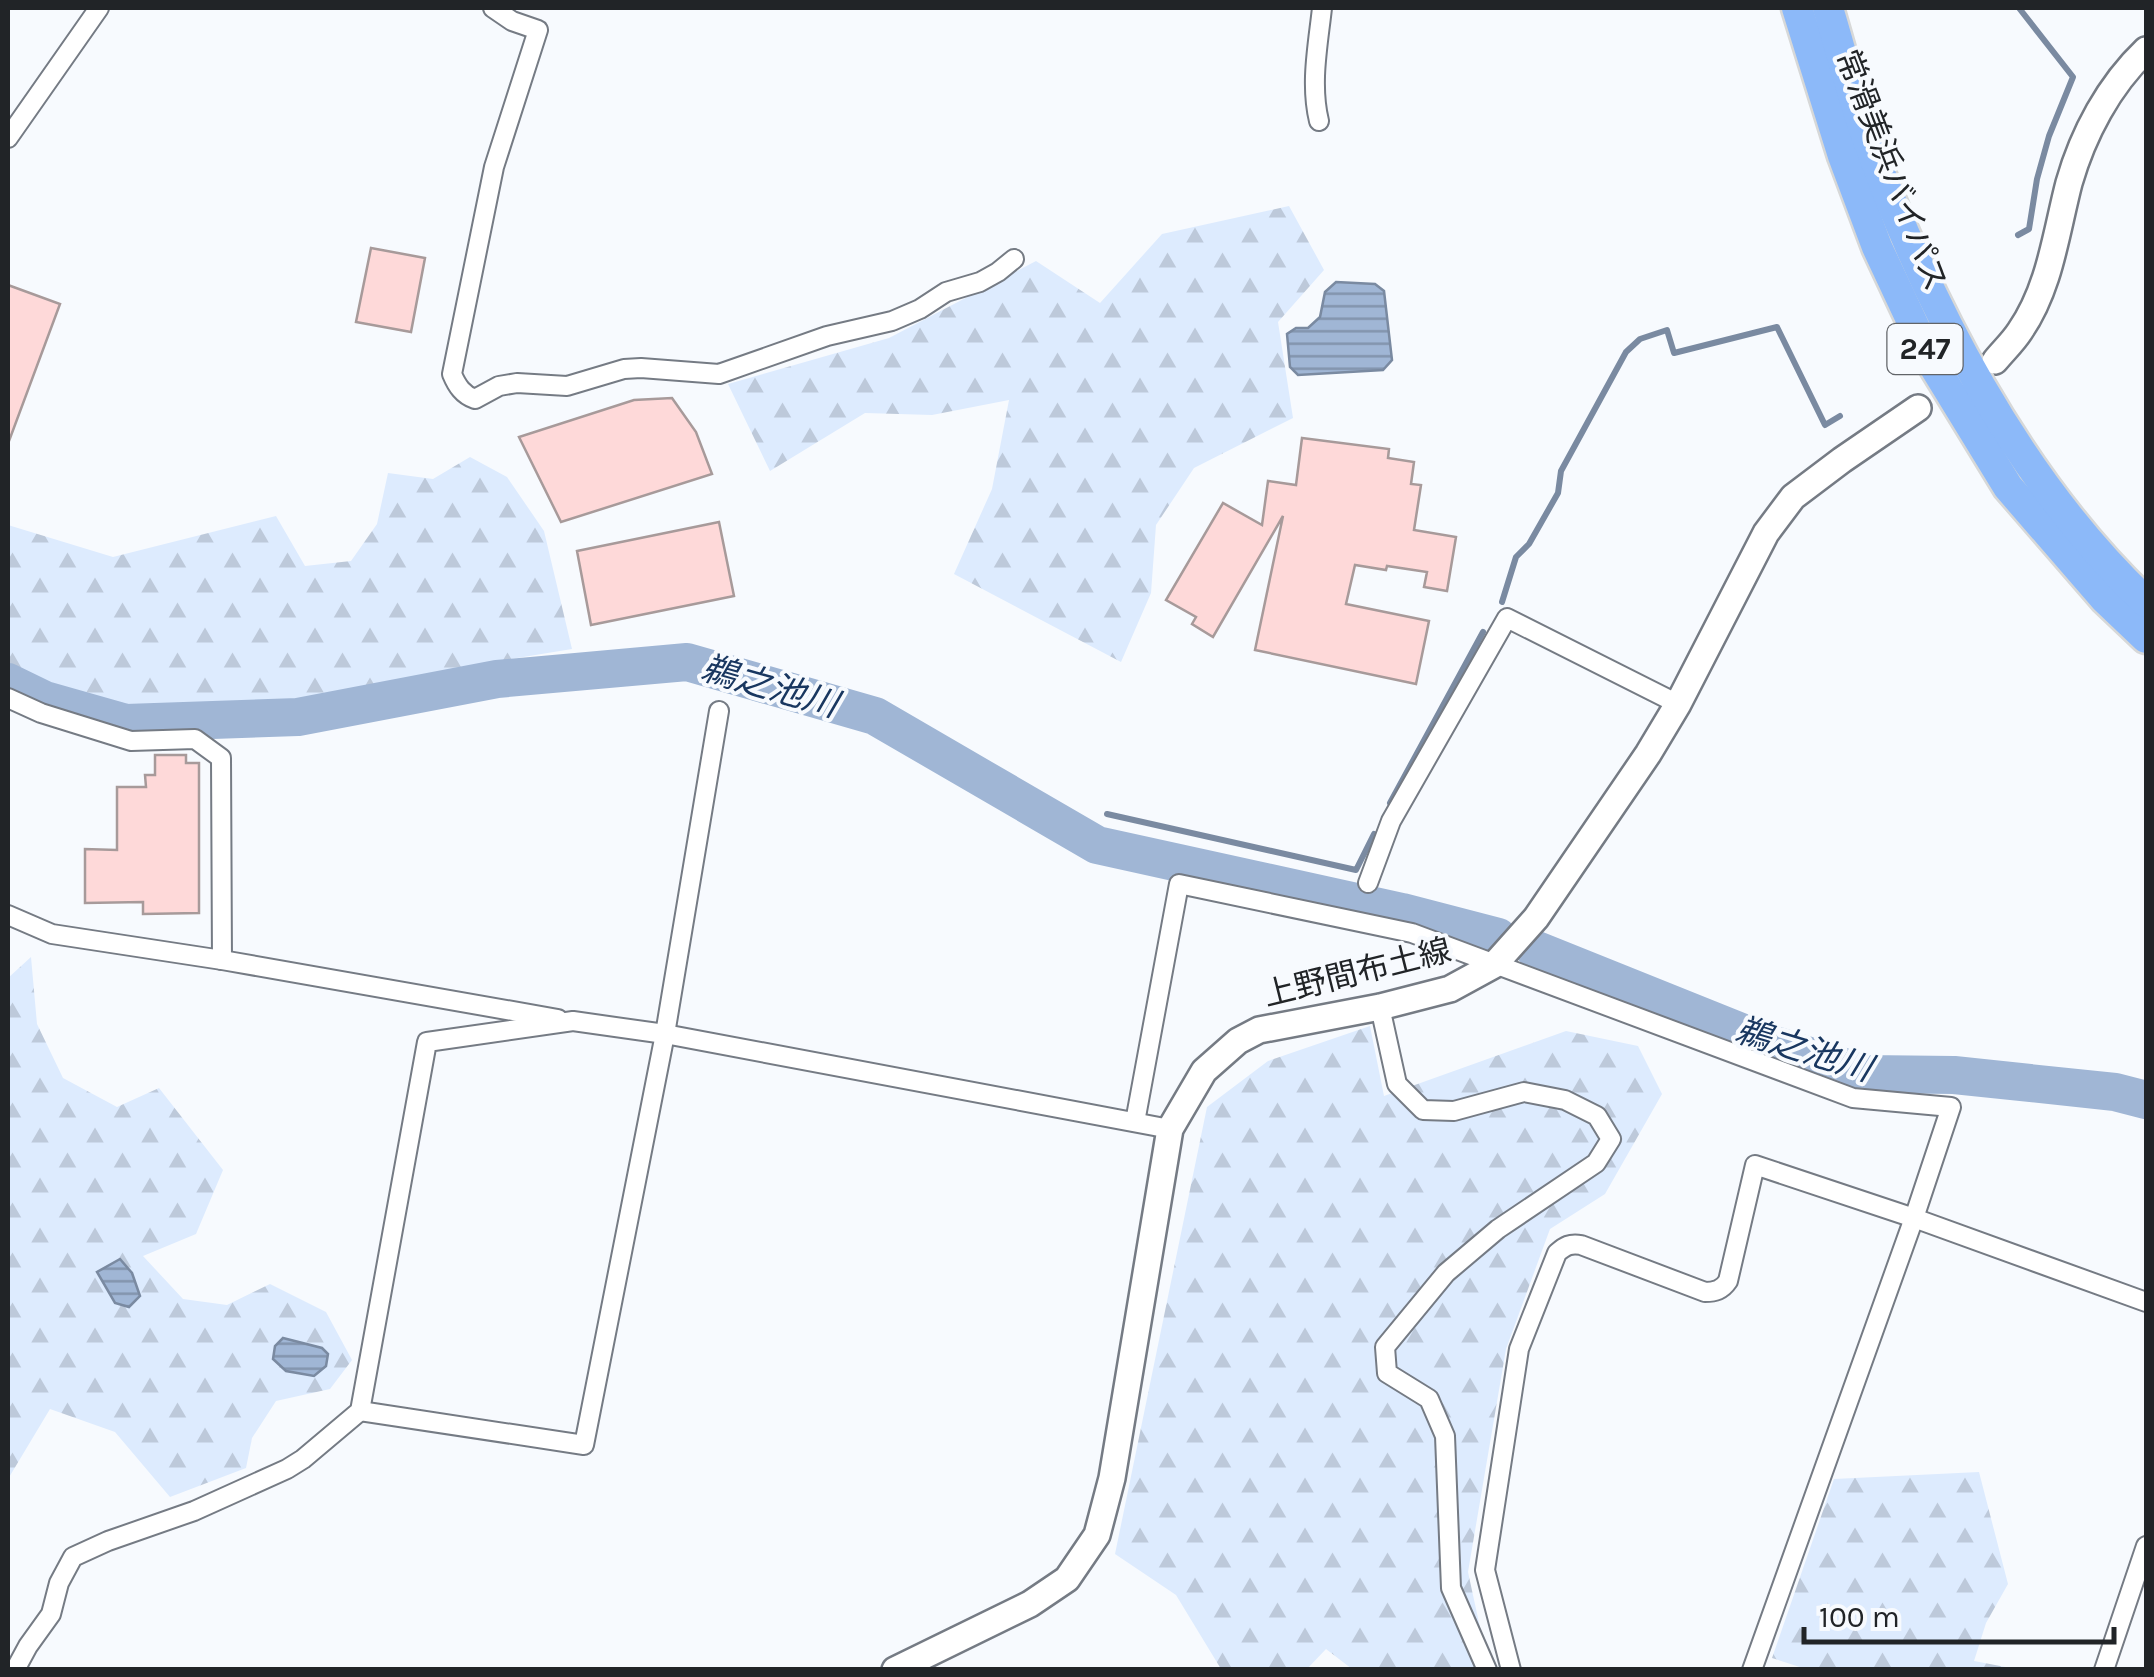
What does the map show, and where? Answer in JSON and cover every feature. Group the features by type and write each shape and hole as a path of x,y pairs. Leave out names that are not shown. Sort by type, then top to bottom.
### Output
{"highway":[{"name":"常滑美浜バイパス","path":"1797,8 1843,156 1877,248 1930,358 2008,487 2106,599 2146,638"},
{"name":"常滑美浜バイパス","path":"1828,8 1867,137 1956,344 2030,467 2119,576 2146,602"}],"main road":[{"path":"1995,361 2021,330 2042,287 2070,180 2096,116 2125,70 2146,50"},
{"name":"上野間布土線","path":"895,1670 1030,1604 1066,1579 1097,1535 1112,1478 1170,1129 1204,1071 1238,1041 1259,1030 1380,1007 1450,988 1494,965 1536,918 1648,754 1766,533 1793,497 1918,408"}],"street":[{"path":"8,138 99,8"},
{"path":"493,8 512,21 538,30 494,166 452,374 468,397 475,399 499,386 567,386 641,368 719,374 827,336 892,322 946,292 989,277 1014,259"},
{"path":"1318,121 1314,103 1322,8"},
{"path":"1368,883 1391,821 1507,618 1678,704"},
{"path":"8,698 41,713 131,741 195,739 221,758 222,960"},
{"path":"360,1410 584,1445 665,1034 719,711"},
{"path":"1135,1122 1179,884 1412,934 1854,1098 1951,1107 1752,1670"},
{"path":"8,915 52,934 665,1034 1170,1129"},
{"path":"1380,1007 1397,1084 1422,1110 1454,1111 1524,1092 1566,1100 1597,1116 1612,1138 1596,1164 1498,1229 1446,1273 1385,1347 1387,1373 1429,1399 1445,1436 1451,1588 1488,1670"},
{"path":"15,1670 51,1614 59,1582 73,1557 194,1511 288,1469 360,1410 427,1042 574,1022"},
{"path":"1511,1670 1484,1570 1519,1348 1557,1253 1564,1247 1576,1244 1705,1292 1723,1288 1756,1165 2146,1302"},
{"path":"2104,1670 2146,1546"}],"green space":[{"path":"1289,206 1324,270 1278,322 1293,418 1194,468 1156,525 1151,593 1121,662 954,574 992,489 1009,400 932,415 865,413 770,471 728,384 889,338 1036,261 1100,303 1162,234"},
{"path":"470,457 507,477 544,531 572,649 481,664 298,707 211,711 124,711 46,688 8,669 8,525 113,557 276,516 305,566 351,561 377,524 388,473 433,479"},
{"path":"31,957 37,1024 63,1078 117,1107 159,1088 223,1170 196,1234 143,1256 183,1299 227,1305 270,1284 326,1312 352,1360 330,1389 276,1401 252,1438 246,1468 170,1497 115,1432 50,1409 8,1479 8,978"},
{"path":"1370,1026 1384,1096 1566,1031 1638,1046 1662,1094 1605,1194 1550,1229 1506,1349 1468,1572 1489,1669 1352,1669 1326,1649 1307,1669 1221,1669 1176,1595 1115,1554 1207,1107 1268,1061"},
{"path":"1979,1472 2008,1584 1986,1623 1974,1661 2016,1669 1809,1670 1772,1658 1834,1479"}],"water":[{"path":"1336,282 1375,284 1384,291 1392,360 1383,370 1298,375 1290,367 1287,334 1296,328 1308,328 1320,317 1325,292"},
{"path":"120,1259 132,1273 140,1296 129,1307 115,1303 97,1272"},
{"path":"283,1338 322,1348 328,1354 326,1366 314,1376 286,1371 273,1359 275,1346"}],"building":[{"path":"371,248 425,258 411,332 356,322"},
{"path":"8,285 60,304 9,441 8,441"},
{"path":"672,398 696,432 712,474 561,522 519,437 634,400"},
{"path":"1302,438 1389,449 1388,458 1414,462 1411,484 1421,485 1414,530 1456,537 1447,591 1424,587 1427,572 1355,565 1346,604 1429,621 1416,684 1255,650 1283,516 1213,637 1192,624 1196,617 1166,600 1223,503 1262,525 1268,481 1296,485"},
{"path":"719,522 734,596 591,625 577,551"},
{"path":"155,755 186,755 186,763 199,763 199,913 143,914 143,902 85,903 85,849 117,850 117,787 146,787 145,775 155,775"}],"waterway":[{"path":"2018,235 2029,229 2049,136 2073,77 2019,8"},
{"path":"1502,602 1516,557 1529,544 1558,493 1561,471 1626,352 1640,339 1667,330 1674,353 1777,327 1825,425 1840,416"},
{"path":"1390,803 1483,632"},
{"name":"鵜之池川","path":"8,682 45,700 126,723 298,717 497,679 687,662 875,716 1097,845 1498,937"},
{"path":"1107,814 1356,870 1374,834"},
{"name":"鵜之池川","path":"1534,949 1766,1042 1866,1074 1954,1075 2115,1092 2146,1100"}]}
